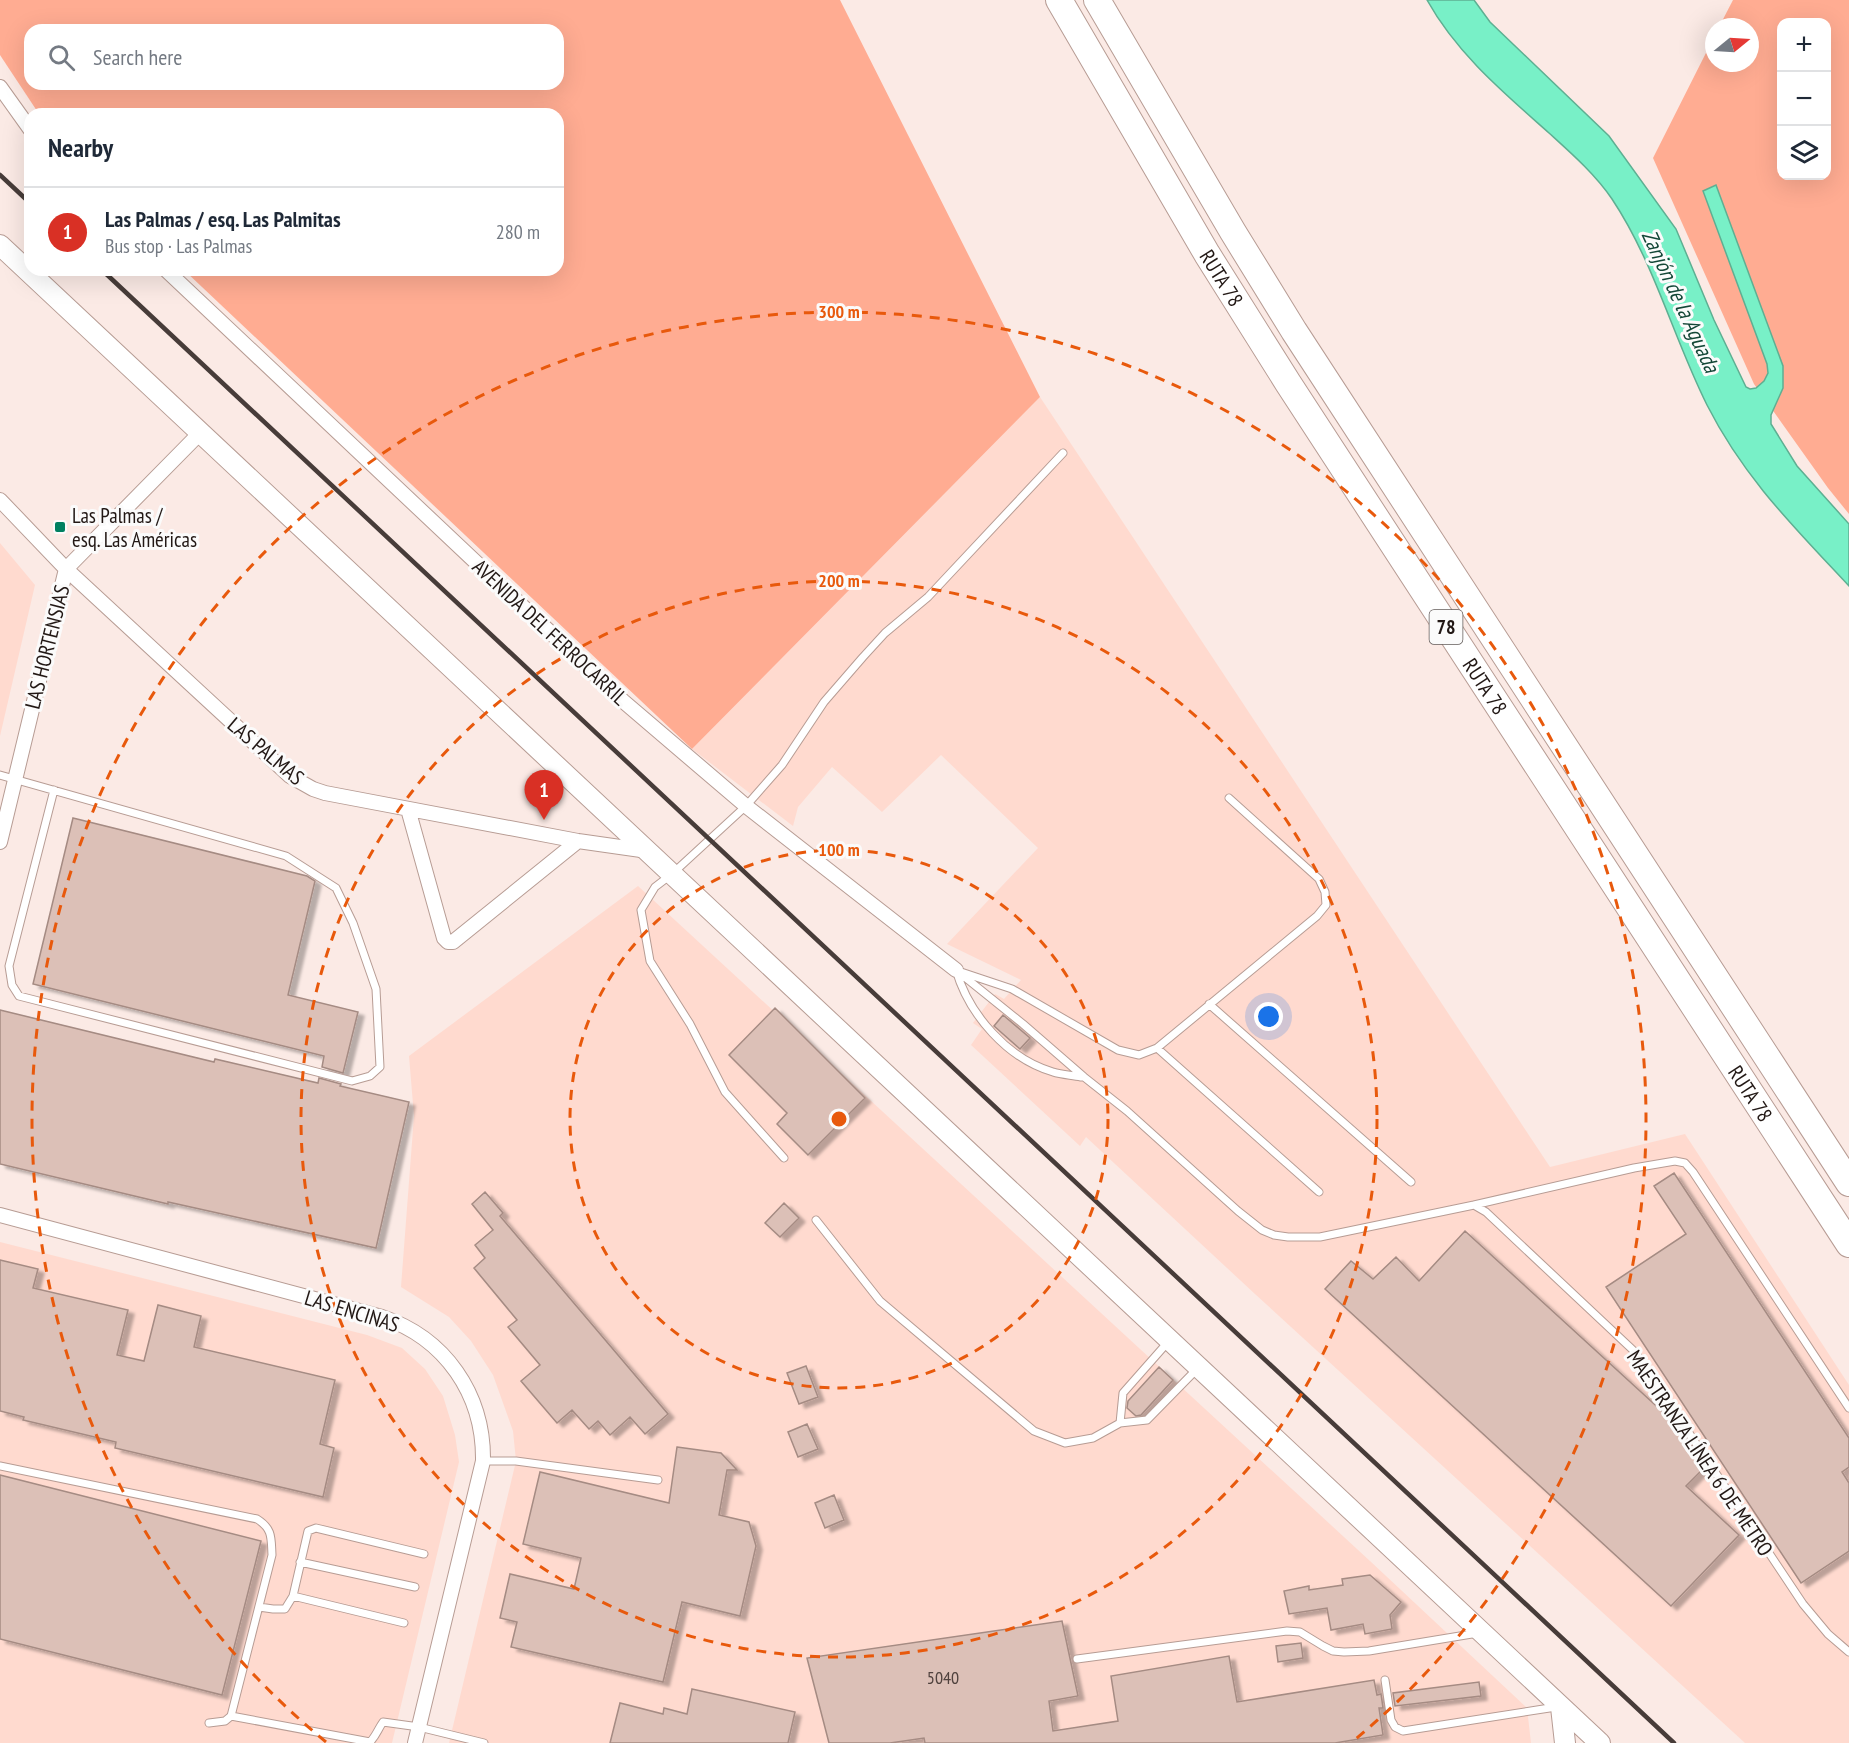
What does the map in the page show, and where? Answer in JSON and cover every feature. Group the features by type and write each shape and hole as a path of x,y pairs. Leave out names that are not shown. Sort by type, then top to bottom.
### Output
{"highway":[{"name":"RUTA 78","path":"1059,0 1207,254 1282,373 1849,1244"},
{"name":"RUTA 78","path":"1097,0 1186,154 1294,331 1849,1183"}],"main road":[{"path":"0,245 24,267"},
{"path":"33,276 1600,1743"},
{"path":"1561,1707 1565,1743"}],"street":[{"path":"0,87 24,121"},
{"name":"AVENIDA DEL FERROCARRIL","path":"172,276 622,701 746,806 956,970"},
{"name":"LAS HORTENSIAS","path":"0,842 66,569 201,432"},
{"name":"LAS PALMAS","path":"0,500 66,569 290,777 325,793 578,841 648,851"},
{"path":"408,809 444,938 448,942 453,942 578,841"},
{"name":"LAS ENCINAS","path":"0,1215 396,1321 430,1341 443,1354 465,1386 475,1406 481,1426 483,1461 415,1743"}],"lane":[{"path":"784,1158 725,1092 690,1023 650,961 641,910 655,887 746,806 782,765 824,702 885,633 928,597 1063,453"},
{"path":"0,775 54,790 286,856 336,888 353,923 376,989 380,1066 370,1076 352,1080 19,996 12,985 9,966 54,790"},
{"path":"956,970 1012,989 1118,1050 1139,1055 1157,1048 1317,916 1326,905 1325,892 1319,879 1229,798"},
{"path":"956,970 1127,1111 1252,1223 1274,1235 1320,1238 1634,1168 1675,1161 1685,1163 1700,1182 1849,1408"},
{"path":"956,970 961,988 976,1013 989,1029 1018,1055 1052,1072 1084,1077"},
{"path":"1209,1004 1411,1182"},
{"path":"1157,1048 1319,1192"},
{"name":"MAESTRANZA LÍNEA 6 DE METRO","path":"1474,1205 1486,1212 1635,1352 1803,1604 1828,1634 1849,1652"},
{"path":"816,1220 880,1301 1034,1431 1065,1443 1093,1438 1120,1423 1147,1420 1198,1367"},
{"path":"1120,1423 1124,1393 1170,1340"},
{"path":"483,1461 516,1461 658,1480"},
{"path":"0,1466 257,1519 265,1524 271,1533 272,1555 231,1716 225,1721 209,1723"},
{"path":"259,1607 285,1609 293,1596 308,1531 316,1528 424,1554"},
{"path":"300,1562 415,1587"},
{"path":"293,1596 404,1623"},
{"path":"1077,1659 1287,1630 1300,1632 1333,1651 1344,1652 1369,1651 1481,1632"},
{"path":"1385,1680 1391,1720 1395,1727 1403,1731 1561,1707"},
{"path":"231,1716 370,1742 382,1722 419,1726 484,1743"}],"shaded area":[{"path":"0,0 840,0 1040,397 692,749 190,276 564,276 564,108 35,108 0,55"},
{"path":"1733,0 1849,0 1849,514 1754,384 1653,158 1705,55 1705,72 1759,72 1759,18 1724,18"},
{"path":"1040,397 1550,1167 1685,1134 1849,1385 1849,1743 1745,1743 1086,1137 1080,1146 971,1045 982,1029 973,1023 995,994 1004,999 1021,980 947,944 1038,848 941,755 882,812 832,767 798,807 793,826 692,749"},
{"path":"0,543 35,585 0,736"},
{"path":"638,886 1527,1708 1531,1743 449,1743 516,1461 513,1431 493,1375 471,1341 449,1317 401,1287 414,1116 409,1056"},
{"path":"0,1242 367,1335 402,1348 425,1369 443,1396 455,1435 459,1462 392,1743 0,1743"}],"water":[{"name":"Zanjón de la Aguada","path":"1427,0 1474,0 1490,22 1609,136 1676,229 1714,320 1746,387 1756,388 1764,381 1768,373 1767,364 1703,191 1716,185 1783,366 1783,388 1771,415 1771,424 1797,466 1849,524 1849,586 1771,501 1721,431 1695,379 1640,248 1612,199 1582,164 1482,72 1452,38"}],"building":[{"path":"73,818 307,876 315,881 288,995 358,1012 343,1073 322,1067 324,1056 33,984"},
{"path":"775,1008 865,1098 808,1155 777,1124 787,1113 729,1055"},
{"path":"0,1010 214,1062 215,1059 318,1083 319,1078 341,1084 340,1086 409,1102 376,1248 168,1202 168,1204 0,1164"},
{"path":"1003,1015 1030,1038 1020,1049 994,1026"},
{"path":"1674,1173 1849,1438 1849,1467 1842,1472 1849,1483 1849,1551 1801,1583 1606,1287 1686,1234 1654,1186"},
{"path":"485,1192 503,1213 500,1216 668,1414 645,1434 630,1417 610,1435 598,1421 589,1429 572,1410 557,1423 521,1381 540,1365 508,1327 517,1320 474,1268 485,1258 475,1245 493,1230 472,1204"},
{"path":"784,1203 799,1218 780,1237 765,1223"},
{"path":"1465,1231 1676,1424 1705,1467 1686,1486 1739,1535 1671,1606 1325,1289 1351,1261 1373,1279 1396,1257 1419,1281"},
{"path":"0,1260 38,1269 33,1288 128,1310 117,1355 144,1361 158,1305 201,1316 194,1347 335,1380 320,1444 334,1448 323,1497 115,1448 116,1442 23,1420 24,1417 0,1411"},
{"path":"806,1366 818,1397 799,1404 787,1373"},
{"path":"1159,1367 1173,1380 1141,1415 1136,1416 1127,1408 1128,1401"},
{"path":"807,1424 818,1449 798,1457 788,1432"},
{"path":"677,1447 721,1453 737,1470 727,1470 719,1515 749,1522 756,1546 740,1616 682,1602 663,1682 511,1647 517,1622 500,1618 510,1574 574,1589 581,1558 523,1544 540,1472 669,1503"},
{"path":"0,1475 261,1541 222,1695 0,1639"},
{"path":"834,1495 844,1520 825,1528 815,1503"},
{"path":"1370,1575 1401,1602 1390,1615 1392,1629 1365,1634 1363,1624 1331,1630 1327,1608 1289,1614 1284,1591 1309,1586 1309,1590 1343,1585 1342,1579"},
{"path":"1062,1621 1078,1696 1049,1701 1053,1731 1118,1721 1111,1676 1229,1656 1237,1702 1374,1680 1377,1695 1381,1694 1383,1708 1379,1708 1383,1735 1335,1743 925,1743 924,1738 890,1743 829,1743 807,1658"},
{"path":"1301,1643 1303,1658 1278,1662 1276,1646"},
{"path":"1479,1682 1481,1696 1395,1706 1393,1693"},
{"path":"692,1689 795,1712 788,1743 610,1743 620,1703 663,1714 664,1708 687,1714"}],"railway":[{"path":"0,175 24,197"},
{"path":"108,276 1674,1743"}],"place":[{"name":"Las Palmas / esq. Las Américas","path":"60,527"},
{"name":"Las Palmas / esq. Las Palmitas","path":"544,820"}]}
